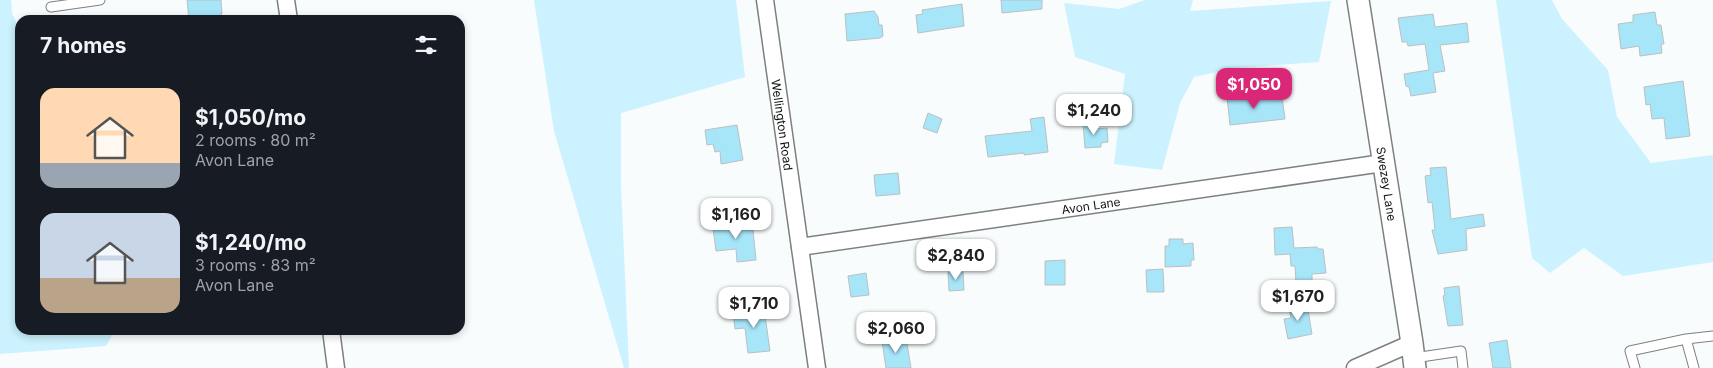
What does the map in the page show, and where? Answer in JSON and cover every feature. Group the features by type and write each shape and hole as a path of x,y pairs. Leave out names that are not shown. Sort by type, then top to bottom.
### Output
{"street":[{"path":"286,0 288,15"},
{"name":"Wellington Road","path":"765,0 817,368"},
{"name":"Swezey Lane","path":"1358,0 1414,356"},
{"name":"Avon Lane","path":"800,247 1383,163"},
{"path":"332,335 336,368"},
{"path":"1355,368 1414,356"}],"lane":[{"path":"51,7 100,0"},
{"path":"1634,368 1630,351 1686,339 1713,336"},
{"path":"1686,339 1694,368"},
{"path":"1414,356 1461,351 1463,368"}],"shaded area":[{"path":"0,0 11,0 12,13 15,20 15,335 112,335 106,346 0,354"},
{"path":"534,0 736,0 745,77 621,113 621,185 629,368 624,368 554,131"},
{"path":"1145,0 1193,0 1190,11 1331,1 1319,62 1236,68 1194,77 1180,103 1162,170 1114,164 1125,74 1075,57 1064,3 1119,9"},
{"path":"1496,0 1552,0 1562,19 1608,70 1617,117 1651,163 1713,155 1713,262 1623,276 1584,248 1550,273 1532,258"}],"building":[{"path":"187,0 221,0 222,14 220,15 188,15"},
{"path":"1001,0 1042,0 1042,9 1002,13"},
{"path":"962,4 964,26 918,33 916,15 923,14 922,10"},
{"path":"874,11 878,17 879,25 882,25 883,36 880,38 847,41 845,14"},
{"path":"1655,12 1657,25 1661,25 1664,44 1661,44 1662,53 1640,56 1639,46 1621,49 1618,24 1633,22 1633,15"},
{"path":"1433,14 1435,27 1467,23 1469,42 1440,45 1445,71 1433,73 1436,92 1411,96 1409,87 1406,86 1404,74 1429,70 1425,44 1408,46 1407,42 1402,42 1398,18"},
{"path":"1683,81 1690,136 1666,139 1664,118 1652,119 1650,104 1646,105 1644,87"},
{"path":"1250,94 1251,101 1282,97 1285,119 1230,125 1227,97"},
{"path":"928,113 942,119 937,133 923,128"},
{"path":"1044,117 1048,152 988,157 985,136 1032,131 1030,119"},
{"path":"1083,123 1097,123 1097,129 1107,128 1108,142 1101,143 1101,147 1085,148"},
{"path":"737,125 743,160 721,164 720,151 715,152 713,144 707,145 705,130"},
{"path":"1446,167 1451,219 1483,214 1485,226 1466,229 1467,250 1438,254 1432,230 1435,230 1432,202 1428,203 1425,176 1431,175 1430,168"},
{"path":"898,173 900,194 876,196 874,175"},
{"path":"748,220 749,230 753,230 756,260 737,262 736,249 716,251 713,228 726,226 726,222"},
{"path":"1292,227 1294,248 1317,247 1318,249 1323,249 1326,273 1312,274 1312,282 1296,283 1295,266 1291,266 1290,254 1275,255 1274,228"},
{"path":"1169,239 1183,239 1183,244 1193,243 1194,260 1191,260 1191,266 1165,267 1165,246 1169,246"},
{"path":"1065,260 1065,285 1045,285 1045,261"},
{"path":"1163,269 1164,292 1147,292 1146,270"},
{"path":"948,272 963,272 964,290 949,291"},
{"path":"866,273 869,295 851,297 848,276"},
{"path":"1459,286 1463,325 1448,326 1443,296 1445,295 1444,288"},
{"path":"1307,304 1312,334 1288,339 1284,319 1291,318 1289,307"},
{"path":"764,308 770,351 748,353 745,328 735,329 733,312"},
{"path":"906,338 911,368 886,368 882,341"},
{"path":"1507,340 1511,368 1493,368 1489,343"}]}
